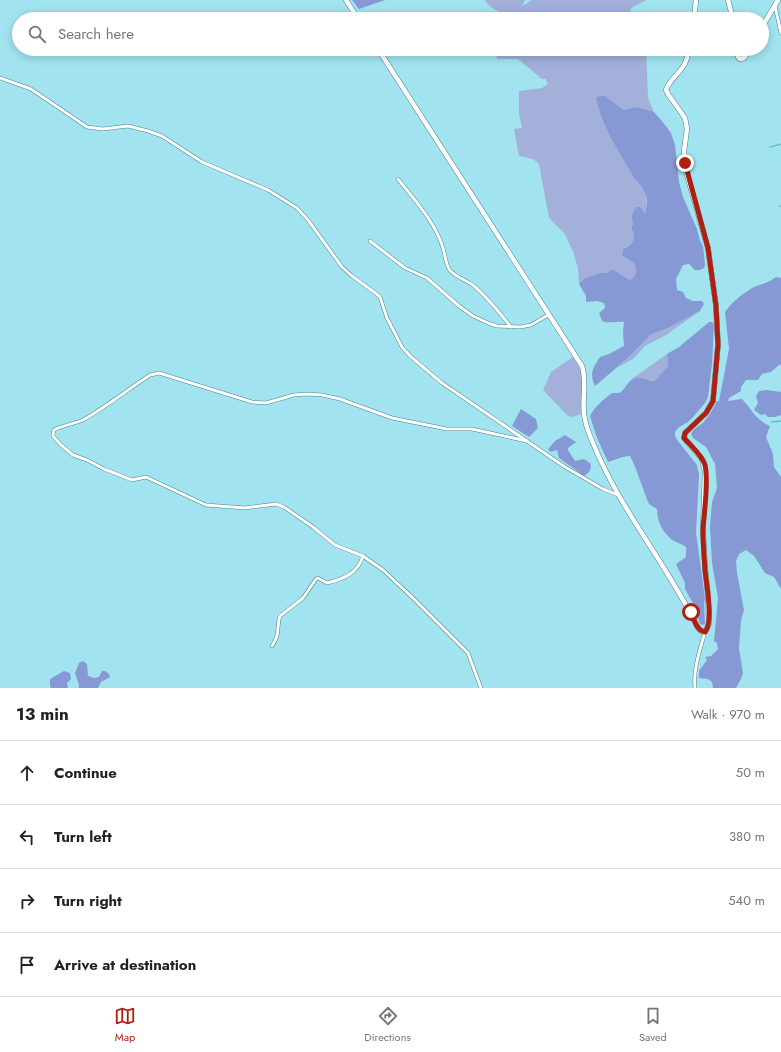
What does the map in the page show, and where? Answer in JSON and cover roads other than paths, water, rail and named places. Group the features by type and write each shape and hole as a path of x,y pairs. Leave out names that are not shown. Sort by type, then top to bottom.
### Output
{"main road":[{"path":"346,0 354,12"},
{"path":"695,12 696,0"},
{"path":"728,0 731,12"},
{"path":"769,14 778,0"},
{"path":"382,56 582,366 585,379 585,422 593,444 618,495 682,597 698,628 702,632 705,632 708,629 709,624 703,531 705,471 702,459 684,438 684,436 685,433 706,413 713,401 718,345 718,320 708,248 685,163 685,118 666,90 684,66 687,56"},
{"path":"738,56 740,59 745,56"}],"street":[{"path":"774,5 781,33"},
{"path":"0,78 31,89 87,127 103,129 128,126 162,136 202,162 268,190 297,208 308,220 342,267 380,297 387,318 396,336 402,347 410,356 442,383 565,468 603,489 618,495"},
{"path":"398,179 428,219 442,244 449,269 473,285 493,304 511,327"},
{"path":"370,241 405,268 427,278 459,306 473,316 497,326 511,327 531,325 548,315"},
{"path":"481,688 468,653 383,570 363,556 335,545 313,527 284,507 276,504 245,508 213,506 206,504 146,478 132,480 104,470 88,460 73,454 61,445 53,436 53,433 58,428 79,422 150,375 159,373 252,402 266,404 294,395 322,395 340,399 392,418 447,429 472,429 527,441"},
{"path":"272,646 276,640 280,616 302,598 316,579 318,578 327,583 344,578 356,569 363,556"},
{"path":"695,688 697,660 705,632"}],"waterway":[{"path":"770,147 781,144"},
{"path":"771,422 781,421"}]}
